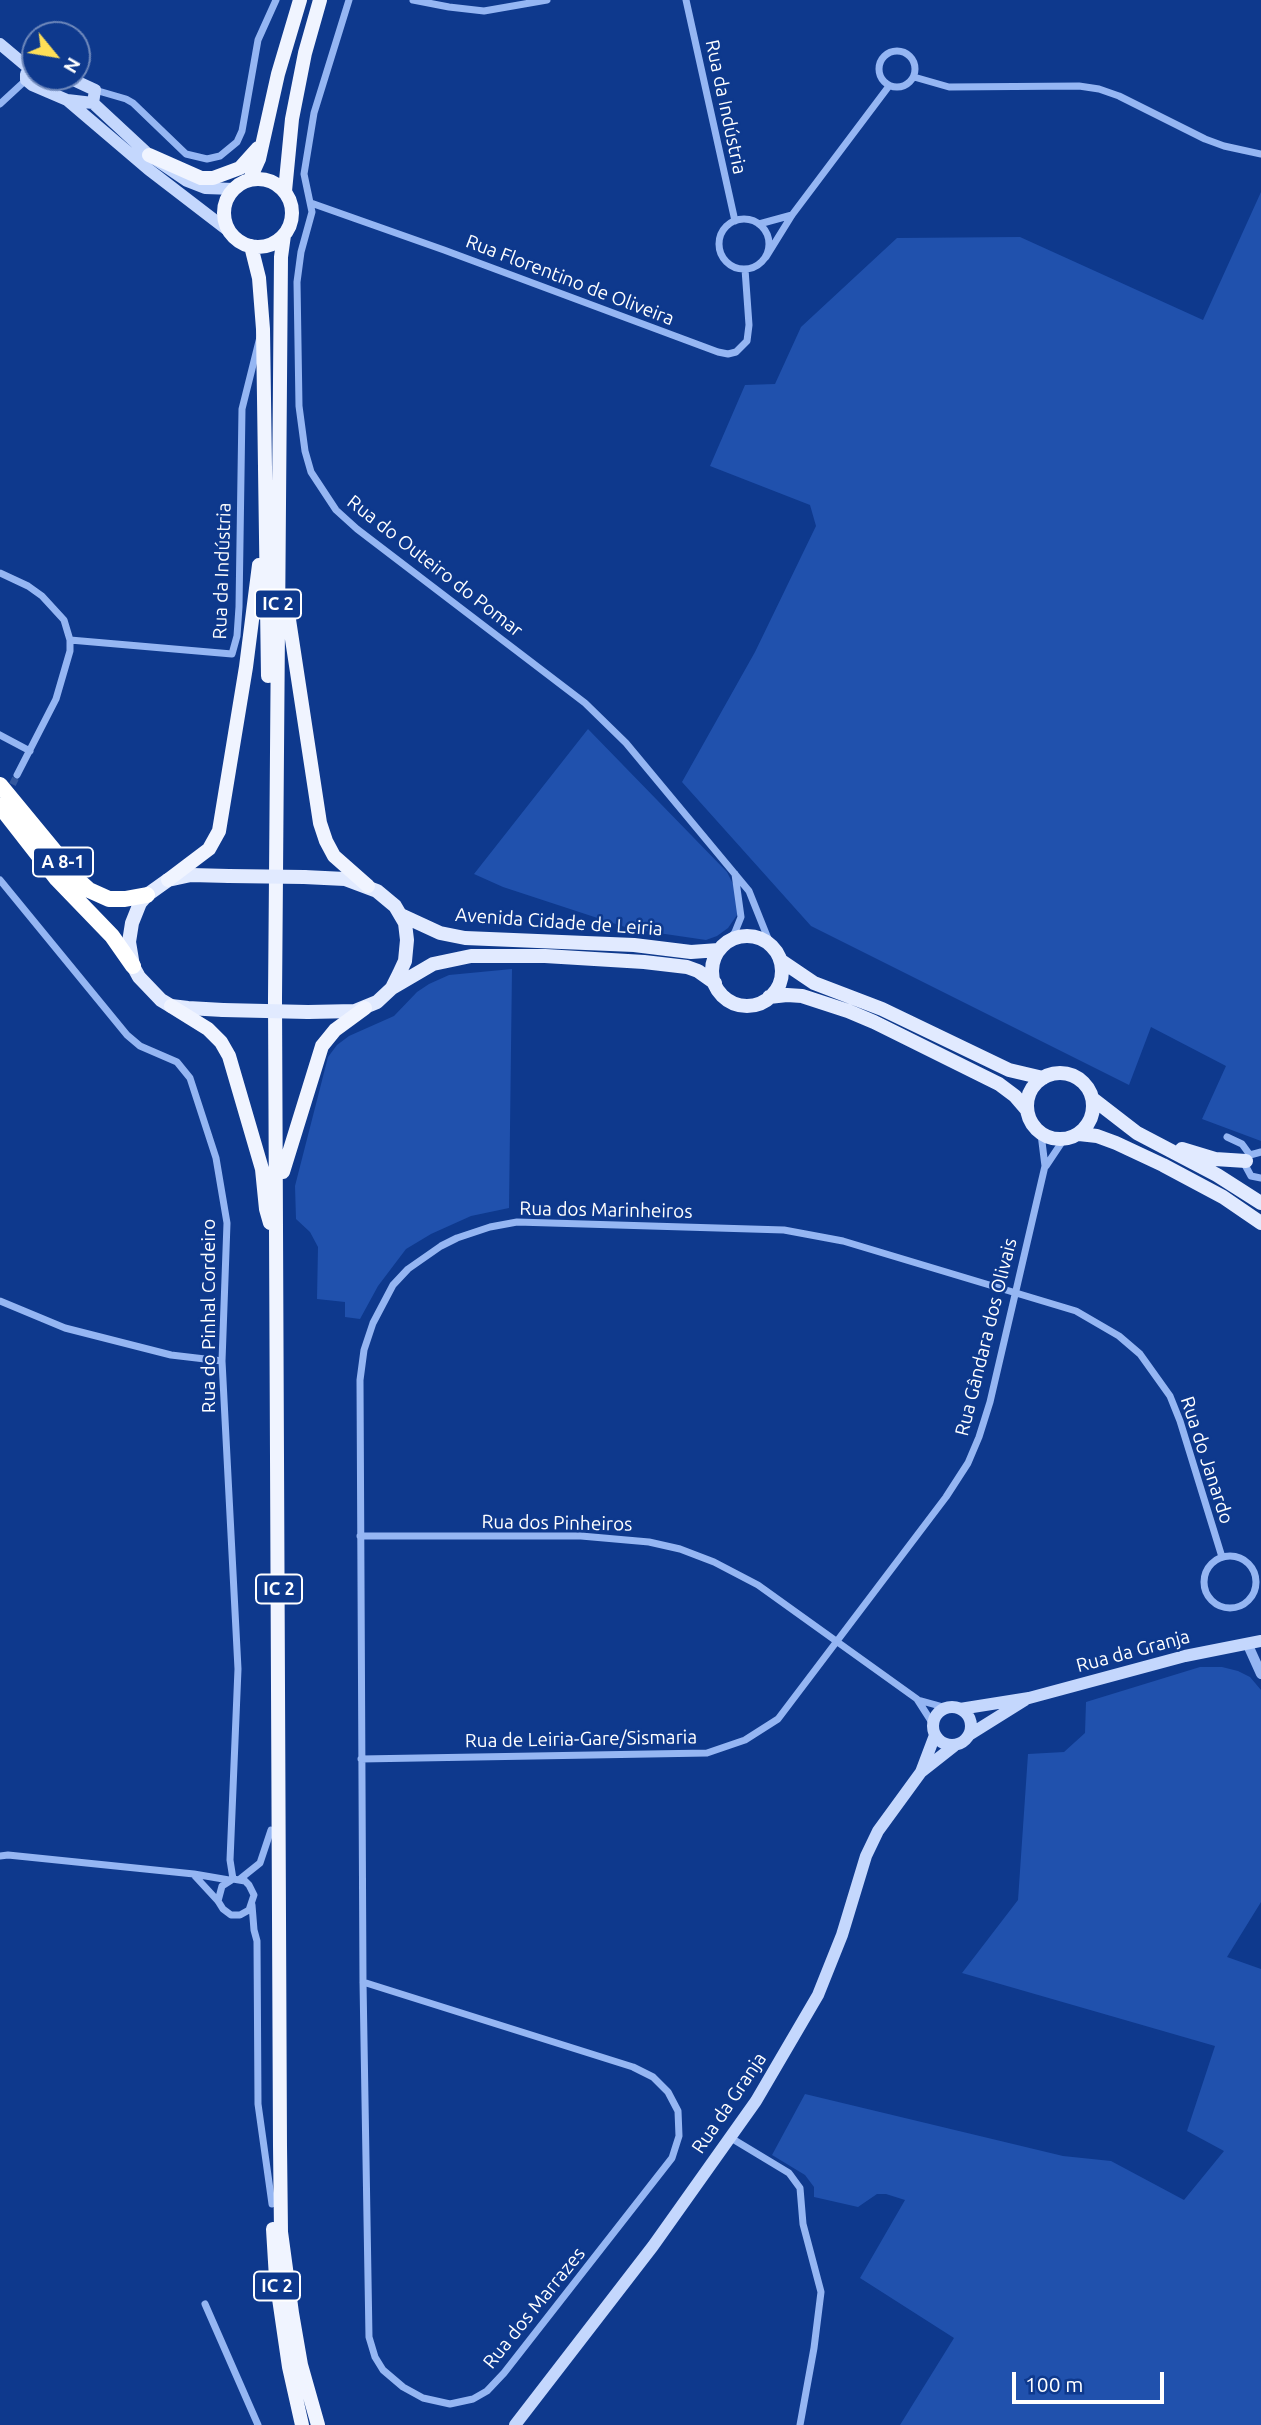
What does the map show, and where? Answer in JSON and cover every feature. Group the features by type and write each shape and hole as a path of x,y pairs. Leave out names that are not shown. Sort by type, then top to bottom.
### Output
{"highway":[{"path":"250,179 263,141 278,74 300,0"},
{"name":"IC 2","path":"318,2425 301,2365 281,2232 275,877 281,257 284,235 292,218 285,191 292,119 305,53 320,0"},
{"path":"149,155 201,178 214,178 240,168 263,141"},
{"path":"284,235 269,245 251,246 230,232 224,210 227,198 234,189 250,179 269,180 285,191"},
{"name":"IC 2","path":"251,246 259,278 263,329 266,444 270,905 272,2204 275,2277 289,2367 302,2425"},
{"path":"280,454 284,477 288,613 320,823 334,856 368,886"},
{"path":"168,880 209,849 219,831 246,667 265,511"},
{"name":"A 8-1","path":"0,785 89,890 108,899 125,900 147,895"},
{"name":"A 8-1","path":"0,806 57,879 112,936 133,966"},
{"path":"172,1006 208,1029 221,1042 229,1056 262,1169 270,1223"},
{"path":"277,1193 322,1046 335,1030 365,1008"}],"main road":[{"path":"0,44 21,64"},
{"path":"46,91 67,100 148,169 230,232"},
{"path":"86,91 149,155 195,185 234,189"},
{"path":"67,100 94,97"},
{"path":"365,1008 343,1012 308,1012 172,1006 145,985 133,966 130,932 135,912 147,895 168,880 191,875 345,879 368,886"},
{"name":"Avenida Cidade de Leiria","path":"368,886 386,897 401,915 440,933 466,938 634,945 691,952 723,946"},
{"path":"391,988 405,961 407,950 407,932 401,915"},
{"path":"1261,1203 1226,1180 1129,1128 1093,1099 1082,1081 1073,1075 1062,1073 1043,1078 1009,1070 882,1009 814,983 780,960 771,946 751,936 740,937 723,946 713,963 715,983 724,997 738,1004 754,1004 788,995 802,996 848,1011 999,1084 1027,1110 1032,1123 1041,1134 1052,1139 1064,1139 1079,1134 1097,1136 1116,1143 1223,1197 1261,1223"},
{"name":"Avenida Cidade de Leiria","path":"365,1008 377,1002 391,988 433,964 471,956 644,962 687,967 715,983"},
{"path":"769,998 780,980 780,960"},
{"path":"1027,1110 1029,1095 1043,1078"},
{"path":"1079,1134 1093,1115 1093,1099"},
{"path":"1150,1141 1214,1159 1248,1158"},
{"name":"Rua da Granja","path":"954,1709 1029,1698 1185,1656 1261,1641"},
{"name":"Rua da Granja","path":"969,1735 1029,1698"},
{"path":"954,1709 965,1713 971,1723 969,1735 960,1744 945,1744 934,1730 938,1714 954,1709"},
{"name":"Rua da Granja","path":"921,1772 934,1730"},
{"name":"Rua da Granja","path":"515,2425 653,2246 762,2091 806,2017 842,1935 866,1856 878,1832 921,1772 954,1745"}],"street":[{"path":"94,97 126,99 133,103 186,154 207,159 220,156 237,142 242,131 257,40 276,0"},
{"name":"Rua do Outeiro do Pomar","path":"349,0 314,113 304,174 312,212 301,252 297,282 299,406 305,451 311,472 336,510 357,529 584,702 626,743 749,891 771,946"},
{"path":"413,0 484,10 547,0"},
{"name":"Rua da Indústria","path":"686,0 734,221"},
{"path":"901,51 908,54 915,65 914,76 906,85 889,86 883,81 878,69 888,52 901,51"},
{"path":"914,76 949,87 1079,86 1099,89 1119,96 1205,139 1224,146 1261,153"},
{"path":"0,104 21,83"},
{"path":"766,257 769,243 759,224 751,220 734,221 723,231 720,238 721,254 731,265 753,268 766,257 792,215 889,86"},
{"name":"Rua Florentino de Oliveira","path":"311,203 728,354 736,352 747,341 749,325 745,269"},
{"path":"759,224 792,215"},
{"name":"Rua da Indústria","path":"70,640 232,654 237,636 239,607 242,409 256,346 263,329"},
{"path":"0,573 42,596 64,620 70,640 70,652 56,699 17,775"},
{"path":"0,735 30,751"},
{"path":"723,946 735,932 741,916 735,874"},
{"name":"Rua do Pinhal Cordeiro","path":"0,880 127,1035 141,1046 177,1062 190,1078 216,1158 227,1223 222,1361 238,1669 230,1860 234,1879"},
{"name":"Rua Gândara dos Olivais","path":"837,1640 946,1497 968,1463 979,1437 990,1402 1045,1167 1041,1134"},
{"path":"1227,1137 1242,1144 1248,1158 1248,1173 1255,1178 1261,1178"},
{"name":"Rua Gândara dos Olivais","path":"1045,1167 1064,1139"},
{"path":"1248,1158 1261,1152"},
{"name":"Rua dos Marinheiros","path":"361,1759 360,1380 364,1350 373,1323 393,1285 408,1269 441,1246 474,1232 517,1222 784,1230 843,1241 1015,1291"},
{"name":"Rua do Janardo","path":"1015,1291 1076,1311 1097,1322 1140,1354 1155,1373 1170,1396 1180,1421 1222,1557"},
{"path":"0,1301 18,1311 65,1328 171,1355 222,1361"},
{"name":"Rua dos Pinheiros","path":"360,1536 581,1536 649,1542 680,1549 758,1585 917,1699 954,1709"},
{"path":"1222,1557 1238,1557 1251,1567 1255,1575 1254,1591 1250,1598 1236,1607 1219,1606 1211,1601 1204,1585 1208,1567 1222,1557"},
{"name":"Rua de Leiria-Gare/Sismaria","path":"361,1759 707,1753 745,1740 778,1719 837,1640"},
{"path":"1247,1643 1261,1674"},
{"name":"Rua dos Pinheiros","path":"917,1699 934,1730"},
{"name":"Rua dos Marrazes","path":"361,1759 363,1982 369,2337 375,2357 383,2370 403,2387 423,2398 450,2404 473,2399 487,2391 504,2373 672,2158 679,2136 678,2111 668,2092 653,2077 633,2067 363,1982"},
{"path":"218,1901 219,1890 260,1863 271,1829"},
{"path":"4,1855 234,1879 253,1889 252,1905 257,1941 258,2104 272,2204"},
{"path":"194,1874 226,1912 237,1915 254,1930"},
{"path":"237,1915 244,1913 252,1905"},
{"path":"731,2138 789,2173 800,2188 803,2224 821,2292 800,2425"},
{"path":"205,2304 258,2425"}],"shaded area":[{"path":"1261,192 1261,1141 1202,1119 1226,1066 1151,1027 1129,1085 811,926 682,782 755,652 816,526 810,505 710,466 745,385 775,384 801,327 897,238 1020,237 1203,320"},
{"path":"588,729 727,872 736,890 737,915 728,928 717,936 706,940 631,929 503,887 474,874"},
{"path":"512,969 509,1208 471,1216 406,1249 378,1286 360,1319 345,1317 345,1302 317,1299 318,1247 310,1232 296,1219 295,1186 328,1057 337,1045 349,1036 394,1016 417,992 429,984 449,975"},
{"path":"1200,1667 1222,1667 1238,1671 1250,1677 1261,1690 1261,1902 1227,1957 1261,1969 1261,2425 900,2425 954,2338 860,2278 905,2200 877,2194 858,2207 814,2197 814,2187 805,2175 772,2155 805,2094 1063,2156 1111,2161 1184,2200 1224,2151 1187,2131 1215,2046 962,1973 1018,1900 1028,1754 1064,1752 1085,1733 1086,1702"}],"tunnel":[{"path":"8,794 17,775"}]}
